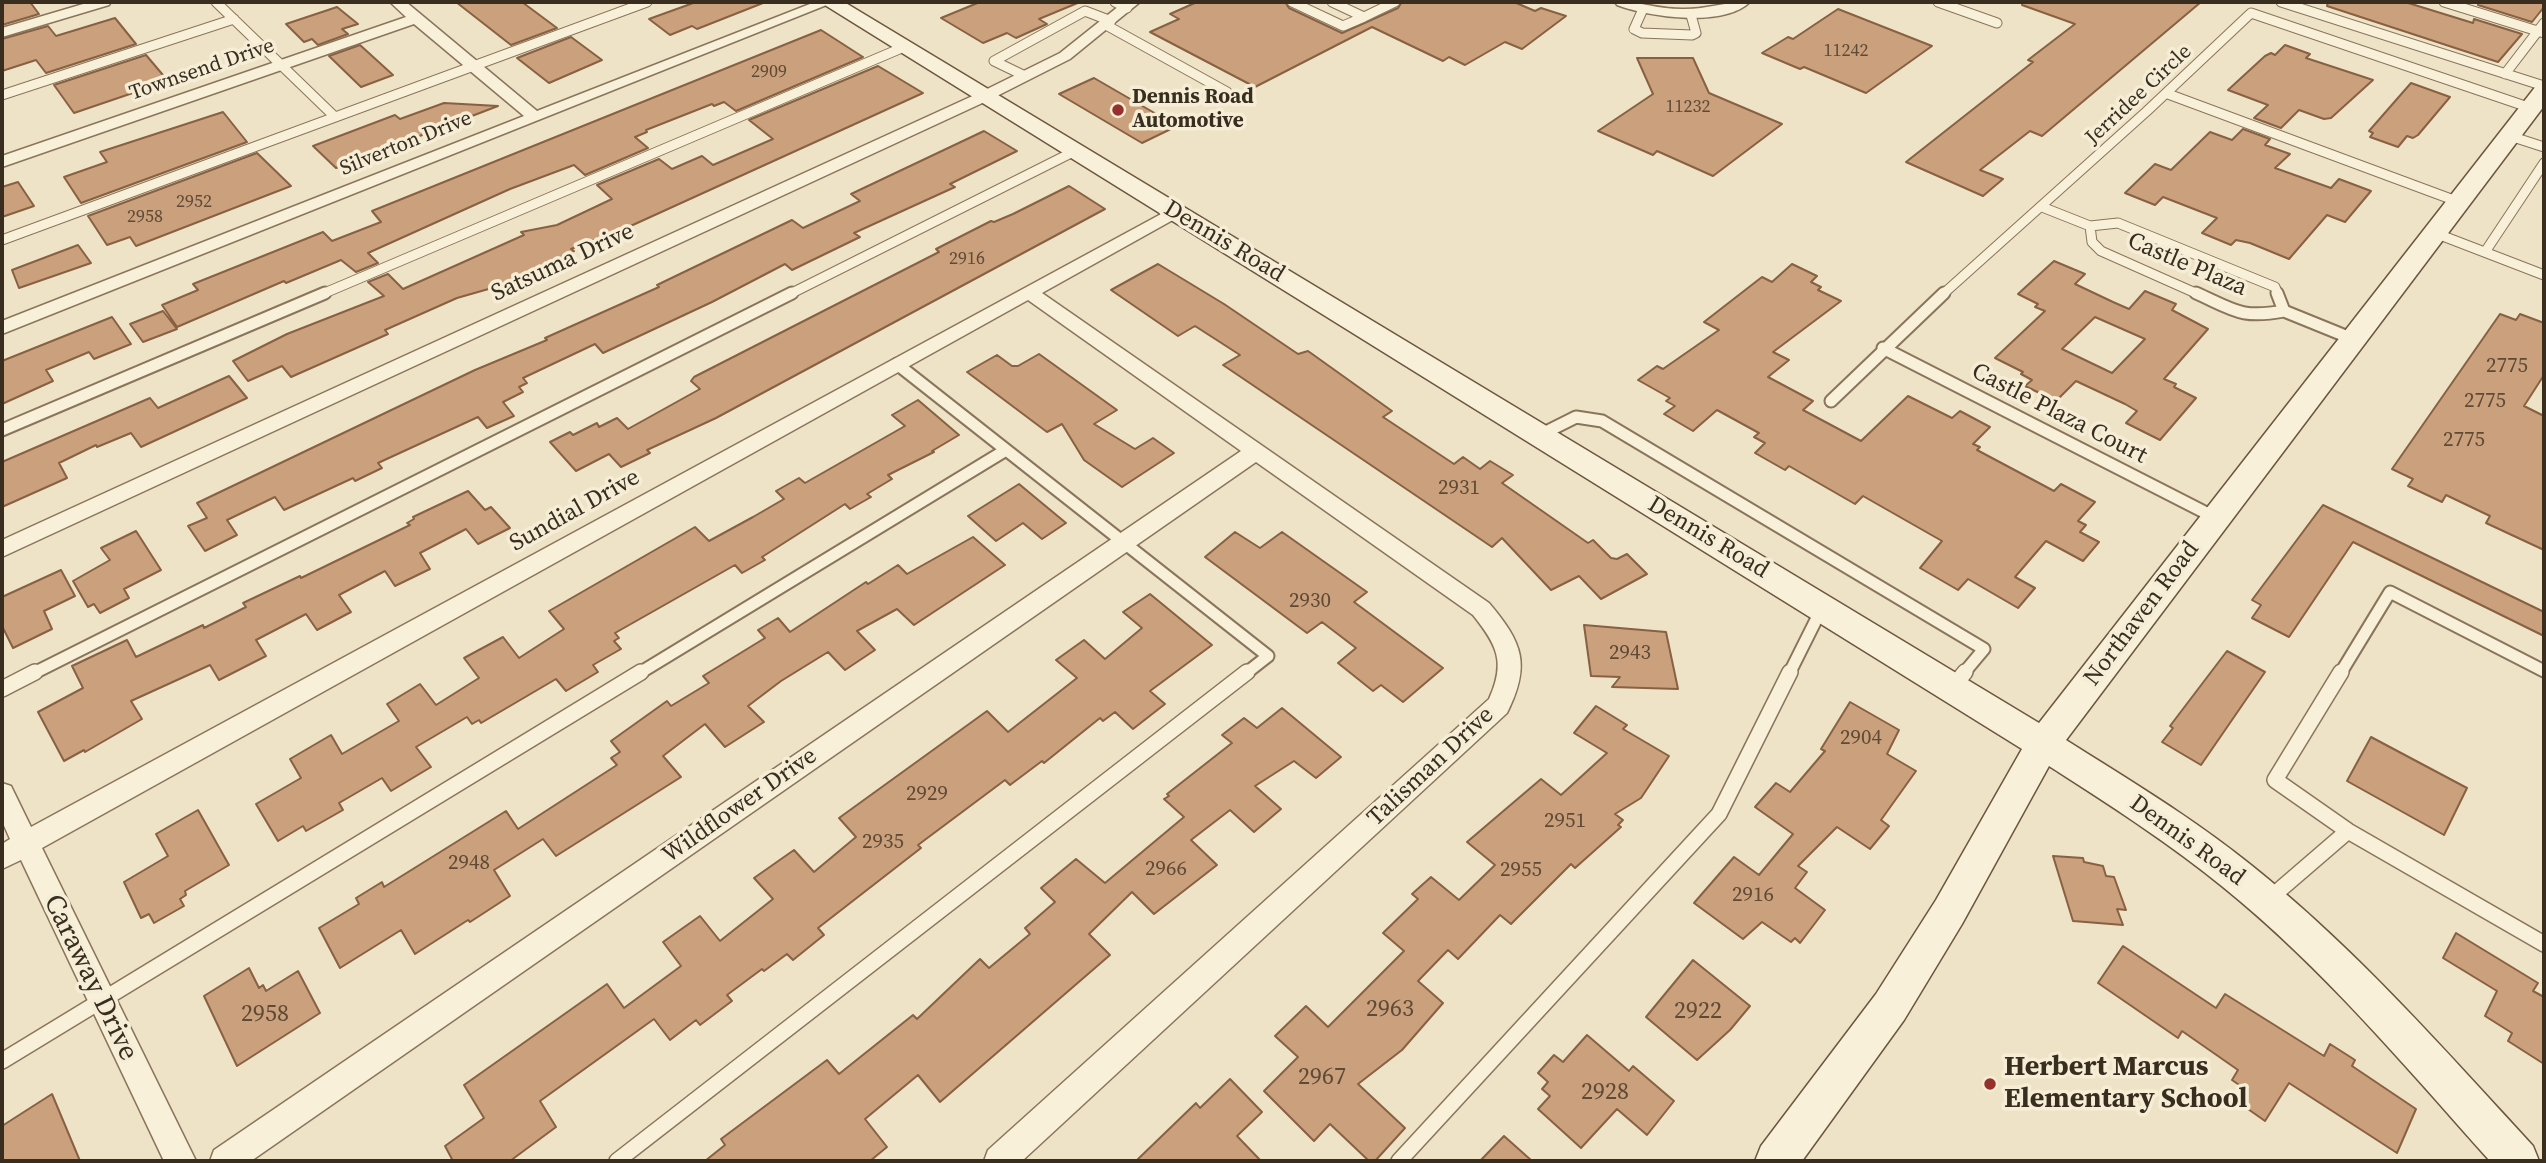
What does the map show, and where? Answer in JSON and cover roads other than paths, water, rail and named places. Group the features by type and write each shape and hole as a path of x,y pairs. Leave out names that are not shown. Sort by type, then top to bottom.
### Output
{"street":[{"path":"2,33 104,2"},
{"path":"397,2 535,117"},
{"name":"Dennis Road","path":"828,2 1953,687 2151,813 2236,876 2318,947 2407,1038 2518,1161"},
{"name":"Silverton Drive","path":"2,328 828,2"},
{"path":"1622,2 1643,9 1691,15 1743,2"},
{"name":"Satsuma Drive","path":"2,549 985,96 1065,56 1109,23 1125,4"},
{"name":"Townsend Drive","path":"2,162 416,18"},
{"name":"Northaven Road","path":"1776,1161 1890,1007 1949,912 2042,744 2537,102"},
{"name":"Sundial Drive","path":"13,850 1174,212"},
{"name":"Talisman Drive","path":"999,1161 1498,706 1509,685 1510,658 1504,636 1481,609 1028,292"},
{"name":"Wildflower Drive","path":"225,1161 1256,451"},
{"name":"Caraway Drive","path":"2,794 13,850 101,1001 180,1161"}],"lane":[{"path":"216,2 335,117"},
{"path":"614,2 626,10"},
{"path":"2,240 647,2"},
{"path":"1292,2 1343,26 1395,2"},
{"path":"1332,2 1364,17"},
{"path":"1938,2 1997,23"},
{"path":"2281,2 2505,74 2537,102"},
{"path":"2444,2 2541,32"},
{"path":"1643,9 1634,29 1642,33 1692,35 1696,33 1691,15"},
{"path":"1025,76 994,61 1085,11 1227,92"},
{"name":"Jerridee Circle","path":"1831,401 1883,348 2168,94 2252,13 2537,102"},
{"path":"2,95 234,19"},
{"path":"2505,74 2541,32 2544,23"},
{"path":"2,430 904,47"},
{"path":"2168,94 2459,202"},
{"path":"2510,136 2544,147"},
{"path":"2,689 1075,151"},
{"path":"2485,252 2544,163"},
{"name":"Castle Plaza","path":"2042,207 2090,226 2118,223 2275,286 2284,311"},
{"name":"Castle Plaza","path":"2090,226 2092,242 2101,251 2244,314 2257,316 2284,311 2353,340"},
{"path":"2435,233 2544,275"},
{"name":"Castle Plaza Court","path":"1883,348 2216,518"},
{"path":"617,1161 1268,656 897,364"},
{"path":"1540,435 1572,416 1586,415 1602,421 1983,649 1953,687"},
{"path":"2,1061 1006,450"},
{"path":"2544,671 2390,592 2274,780 2348,831 2544,944"},
{"path":"1399,1161 1719,814 1822,608"},
{"path":"2266,902 2348,831"}],"place":[{"name":"Dennis Road Automotive","path":"1118,110"},
{"name":"Herbert Marcus Elementary School","path":"1990,1084"}]}
